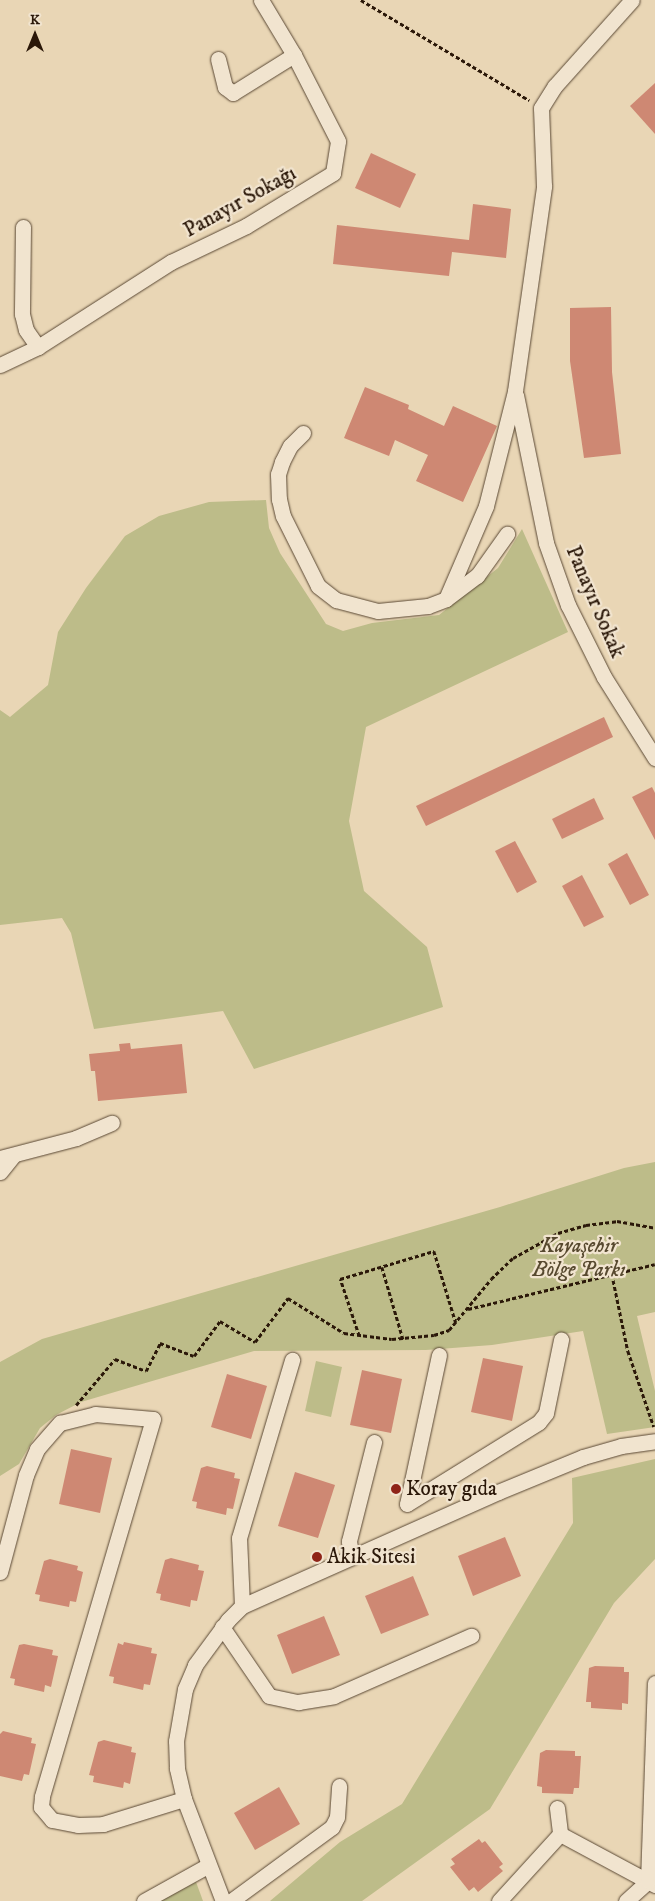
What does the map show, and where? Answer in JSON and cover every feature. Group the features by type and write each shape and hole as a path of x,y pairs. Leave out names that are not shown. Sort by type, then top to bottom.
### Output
{"street":[{"name":"Panayır Sokağı","path":"0,365 38,347 171,262 246,226 334,174 338,141 294,55 261,0"},
{"path":"446,599 486,506 515,391 544,186 541,108 555,86 632,0"},
{"path":"218,59 224,87 233,93 294,55"},
{"path":"23,228 22,314 26,330 38,347"},
{"name":"Panayır Sokak","path":"515,391 546,543 568,605 604,677 655,758"},
{"path":"304,434 290,446 282,462 278,474 279,499 283,516 318,586 336,600 378,611 428,606 446,599 477,576 507,534"},
{"path":"0,1172 7,1157 76,1138 112,1123"},
{"path":"406,1504 539,1422 546,1413 561,1340"},
{"path":"408,1532 406,1504 439,1355"},
{"path":"242,1606 238,1538 292,1360"},
{"path":"0,1572 26,1475 37,1449 60,1423 95,1414 153,1419 42,1796 41,1808 52,1820 78,1826 102,1824 184,1798"},
{"path":"223,1901 184,1798 177,1768 178,1720 195,1665 222,1627 242,1606 583,1456 655,1441"},
{"path":"352,1557 349,1541 374,1442"},
{"path":"222,1627 269,1696 298,1702 334,1696 471,1636"},
{"path":"652,1883 655,1683"},
{"path":"231,1901 332,1827 337,1818 339,1786"},
{"path":"499,1901 560,1834 557,1808"},
{"path":"560,1834 652,1883"},
{"path":"144,1901 209,1865"},
{"path":"626,1901 652,1883"}],"path":[{"path":"361,0 541,108"},
{"path":"60,1423 115,1360 146,1371 160,1343 194,1356 220,1321 255,1342 288,1298 344,1333 403,1339 434,1335 449,1330 513,1258 558,1233 586,1225 618,1221 655,1228"},
{"path":"359,1336 340,1279 434,1252 456,1323"},
{"path":"467,1309 655,1264"},
{"path":"382,1267 403,1339"},
{"path":"612,1274 628,1351 655,1430"}],"green space":[{"path":"266,500 269,528 280,553 326,624 343,631 372,623 439,615 498,568 522,529 568,632 366,727 349,821 364,891 427,947 443,1007 254,1069 223,1011 94,1029 71,933 62,918 0,925 0,710 10,717 48,685 58,632 86,588 125,536 159,516 209,502"},
{"name":"Kayaşehir Bölge Parkı","path":"655,1162 655,1312 637,1316 655,1391 655,1427 607,1434 583,1331 492,1345 426,1350 254,1351 81,1402 56,1415 40,1428 19,1464 0,1476 0,1362 42,1339 500,1207 624,1168"},
{"path":"316,1361 342,1367 331,1417 305,1411"},
{"path":"655,1459 655,1559 614,1603 490,1809 362,1901 270,1901 340,1842 402,1804 573,1523 572,1478"},
{"path":"196,1882 203,1901 160,1901"}],"building":[{"path":"655,83 655,134 630,106"},
{"path":"371,153 416,174 400,208 355,188"},
{"path":"473,204 511,209 506,258 452,252 449,276 333,264 337,225 469,240"},
{"path":"611,307 612,372 621,454 584,458 570,361 570,308"},
{"path":"365,387 409,405 408,409 444,426 453,406 497,426 463,502 416,481 428,455 395,440 389,456 344,438"},
{"path":"604,717 613,737 426,826 416,806"},
{"path":"652,787 655,793 655,840 632,797"},
{"path":"594,798 604,819 562,839 552,819"},
{"path":"515,841 537,882 517,893 495,851"},
{"path":"627,853 649,895 630,905 608,864"},
{"path":"582,875 604,917 584,927 562,886"},
{"path":"130,1043 131,1049 182,1044 187,1093 98,1101 95,1071 91,1071 89,1054 120,1051 119,1044"},
{"path":"483,1358 523,1366 512,1421 471,1412"},
{"path":"362,1370 402,1379 391,1433 350,1425"},
{"path":"227,1374 267,1386 251,1439 211,1427"},
{"path":"71,1449 112,1458 100,1513 59,1504"},
{"path":"207,1466 235,1473 234,1478 240,1479 233,1509 227,1508 226,1515 196,1508 197,1502 192,1501 201,1468"},
{"path":"295,1472 335,1485 318,1538 278,1526"},
{"path":"505,1537 521,1576 473,1596 458,1556"},
{"path":"171,1558 199,1565 198,1570 204,1571 197,1601 191,1600 190,1607 160,1600 161,1594 156,1593 165,1560"},
{"path":"50,1559 78,1566 77,1570 83,1572 76,1602 70,1601 69,1607 39,1601 40,1595 35,1594 44,1561"},
{"path":"413,1576 429,1615 381,1634 365,1596"},
{"path":"324,1616 340,1655 292,1674 277,1635"},
{"path":"124,1642 152,1648 151,1653 157,1654 150,1685 144,1684 143,1690 113,1683 114,1677 109,1676 118,1643 123,1645"},
{"path":"24,1644 53,1650 52,1655 58,1656 51,1687 45,1685 44,1692 14,1685 15,1679 10,1678 19,1645"},
{"path":"595,1666 624,1667 624,1672 629,1672 628,1704 622,1703 622,1710 591,1708 591,1702 586,1702 589,1668"},
{"path":"3,1731 32,1738 31,1743 36,1744 29,1775 24,1774 22,1781 0,1776 0,1734"},
{"path":"104,1740 132,1747 131,1752 136,1753 130,1784 124,1782 123,1788 93,1782 94,1776 89,1775 98,1742"},
{"path":"546,1750 575,1751 575,1756 581,1756 579,1788 574,1788 573,1794 542,1793 542,1787 537,1786 540,1753"},
{"path":"279,1787 300,1824 255,1850 234,1813"},
{"path":"479,1839 482,1843 485,1841 503,1864 499,1867 503,1871 478,1892 474,1887 469,1891 450,1867 455,1864 451,1859"}],"place":[{"name":"Koray gıda","path":"396,1489"},
{"name":"Akik Sitesi","path":"317,1557"}]}
